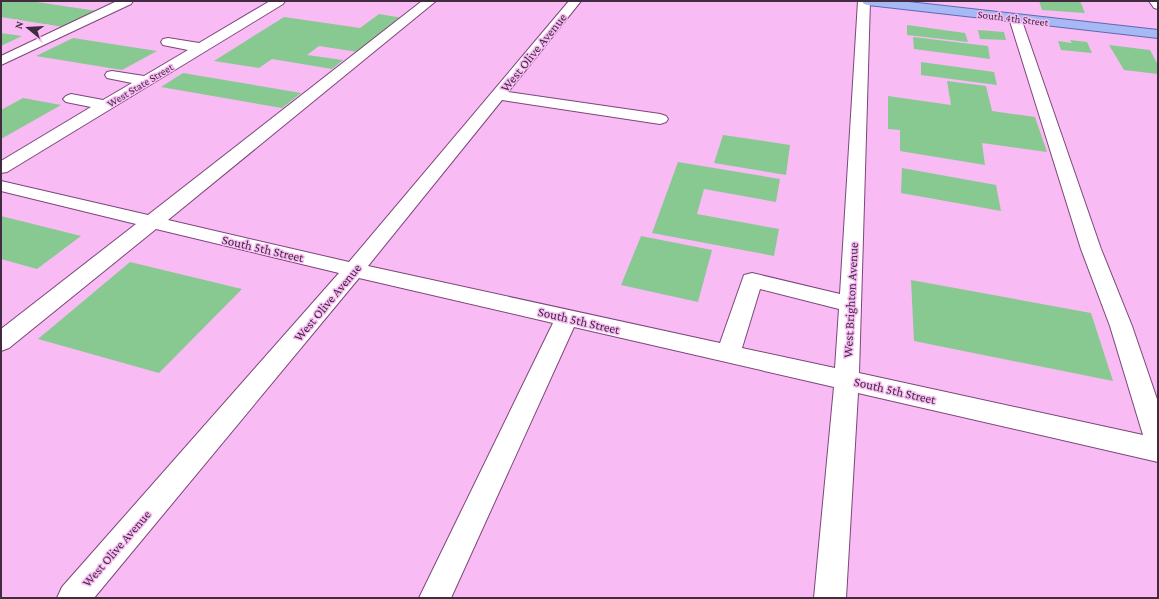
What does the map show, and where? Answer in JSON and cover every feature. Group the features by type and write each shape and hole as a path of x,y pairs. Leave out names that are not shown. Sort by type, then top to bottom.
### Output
{"main road":[{"name":"South 4th Street","path":"868,1 1158,34"}],"street":[{"path":"1,61 127,1"},
{"name":"West State Street","path":"1,168 280,1"},
{"path":"1,342 430,1"},
{"name":"West Olive Avenue","path":"73,598 354,270 576,1"},
{"name":"West Brighton Avenue","path":"830,598 847,379 864,1"},
{"path":"1155,1 1158,5"},
{"path":"1015,18 1091,249 1121,326 1158,441"},
{"path":"70,28 84,29"},
{"path":"168,42 202,48"},
{"path":"112,75 147,80"},
{"path":"498,95 660,119"},
{"path":"71,99 105,106"},
{"name":"South 5th Street","path":"1,186 354,270 847,379 1158,450"},
{"path":"728,353 752,280 850,304"},
{"path":"435,598 567,317"}],"building":[{"path":"1,1 30,1 97,11 63,27 1,17"},
{"path":"1039,1 1080,1 1085,13 1042,10"},
{"path":"379,14 403,18 358,52 319,46 307,55 343,60 332,69 272,59 259,68 214,61 284,17 360,28"},
{"path":"907,25 965,33 968,42 907,35"},
{"path":"978,30 1004,32 1006,40 980,39"},
{"path":"1,33 22,36 1,46"},
{"path":"913,37 988,46 990,59 914,49"},
{"path":"73,38 157,51 122,70 36,56"},
{"path":"1070,40 1087,42 1092,53 1061,50 1058,41 1072,43"},
{"path":"1109,45 1150,50 1158,65 1158,74 1124,70"},
{"path":"921,62 994,72 997,85 921,75"},
{"path":"183,73 301,93 282,108 161,87"},
{"path":"947,81 986,86 992,111 1035,117 1047,152 982,143 985,165 900,151 900,130 888,129 888,96 951,105"},
{"path":"23,98 61,105 1,139 1,110"},
{"path":"723,135 790,145 786,175 714,163"},
{"path":"678,162 780,179 776,202 704,189 697,214 779,229 774,256 652,233"},
{"path":"902,168 996,185 1001,211 901,193"},
{"path":"1,216 81,236 37,269 1,259"},
{"path":"641,236 712,250 698,302 621,285"},
{"path":"130,262 242,289 159,373 38,339"},
{"path":"911,280 1091,313 1113,381 914,341"}]}
